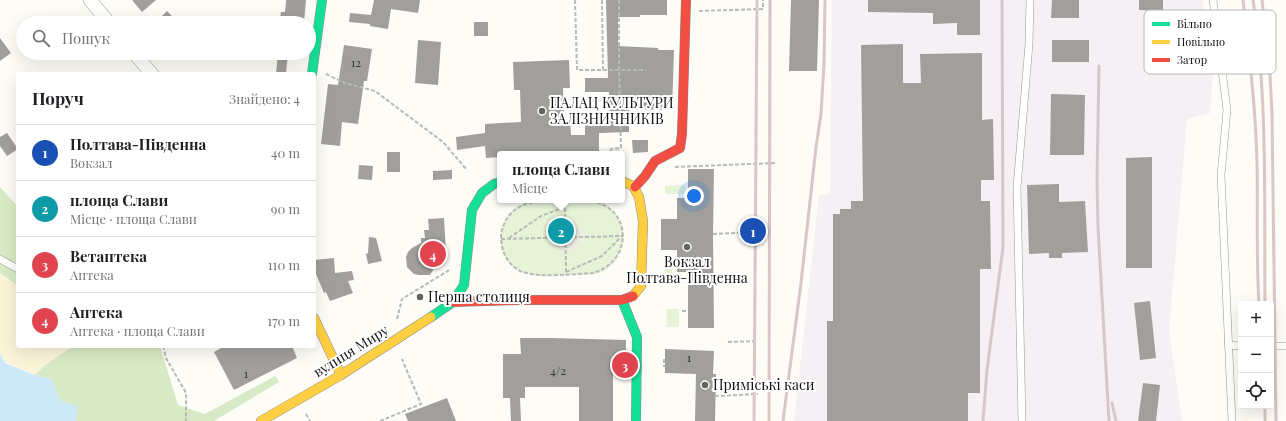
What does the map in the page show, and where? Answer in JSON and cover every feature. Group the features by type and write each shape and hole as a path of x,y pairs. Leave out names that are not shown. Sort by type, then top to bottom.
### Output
{"main road":[{"path":"316,44 322,0"},
{"path":"635,187 645,176 655,161 680,148 682,134 686,0"},
{"path":"312,72 314,60"},
{"path":"453,302 519,300 622,300 634,296 640,286 643,210 641,198 635,187 625,182"},
{"path":"453,302 464,285 472,210 482,193 497,183"},
{"path":"622,300 637,337 636,421"},
{"name":"вулиця Миру","path":"265,420 341,375 453,302"},
{"path":"316,322 341,375"}],"street":[{"path":"90,0 103,16"},
{"path":"140,60 150,72"}],"lane":[{"path":"1022,421 1017,186 1029,44 1030,0"},
{"path":"1213,0 1214,10"},
{"path":"1222,74 1227,110 1221,175 1232,421"},
{"path":"0,259 16,268"},
{"path":"1228,345 1238,346"},
{"path":"1274,346 1286,346"}],"path":[{"path":"575,0 577,70 646,70"},
{"path":"602,0 603,70"},
{"path":"611,151 611,149 621,148 619,0"},
{"path":"686,11 763,10 763,0"},
{"path":"322,72 345,83 375,91 442,142 467,170"},
{"path":"673,167 775,163"},
{"path":"532,203 520,206 507,219 500,239 502,250 506,259 514,267 522,272 536,275 593,273 602,270 618,257 622,247 623,236 621,224 616,215 609,208 600,203"},
{"path":"565,203 566,274"},
{"path":"508,238 541,216 565,207"},
{"path":"713,234 759,232"},
{"path":"500,239 623,236"},
{"path":"566,274 602,256 623,236"},
{"path":"396,324 402,299 455,266"},
{"path":"682,311 688,311"},
{"path":"728,342 758,341"},
{"path":"164,348 166,358 186,393 186,421"},
{"path":"380,421 421,404 402,359"},
{"path":"664,359 665,366"},
{"path":"715,396 758,394"},
{"path":"306,414 310,421"}],"shaded area":[{"path":"832,0 1202,0 1204,10 1144,10 1144,74 1213,74 1210,113 1187,119 1169,331 1182,421 794,421 819,195 830,194"},
{"path":"566,222 576,227 581,237 576,247 566,252 556,247 551,237 556,227"}],"green space":[{"path":"685,185 685,194 665,194 665,186"},
{"path":"0,187 16,205 16,285 0,273"},
{"path":"527,203 602,203 612,210 623,228 624,235 622,250 614,263 602,272 590,275 529,275 515,268 509,263 501,247 501,230 503,223 511,212 518,206"},
{"path":"665,254 672,254 672,275 680,275 680,283 665,283"},
{"path":"666,309 679,309 679,327 667,327"},
{"path":"70,348 161,348 178,405 205,414 275,376 279,382 214,421 76,421 76,406 60,400 51,379 34,375 45,365"}],"sand":[{"path":"0,273 16,285 16,348 70,348 45,365 34,375 5,362 0,353"}],"water":[{"path":"0,353 5,363 34,375 51,379 60,400 77,406 76,421 0,421"}],"building":[{"path":"132,0 156,0 142,12"},
{"path":"286,0 306,0 305,16 280,16 281,12 285,12"},
{"path":"374,0 420,0 418,13 391,9 388,29 370,26 370,24 349,22 350,13 371,15"},
{"path":"606,0 667,0 667,15 618,17 618,46 674,50 672,110 629,109 629,132 599,133 599,151 497,151 497,157 486,158 485,146 457,150 456,137 485,133 485,124 521,122 520,90 514,90 513,62 569,60 570,88 563,88 564,121 570,121 571,135 585,135 585,120 610,119 609,92 585,92 585,78 608,78"},
{"path":"791,0 819,0 817,71 789,71"},
{"path":"868,0 980,0 980,35 957,35 957,23 933,24 933,13 868,12"},
{"path":"1052,0 1079,0 1079,18 1051,18"},
{"path":"1139,0 1163,0 1163,10 1139,10"},
{"path":"167,11 172,16 162,16"},
{"path":"474,22 488,22 488,36 474,36"},
{"path":"0,38 11,53 0,61"},
{"path":"418,40 441,42 438,85 415,83"},
{"path":"1052,40 1089,40 1089,62 1052,62"},
{"path":"903,44 903,83 921,83 920,54 982,53 982,120 993,119 994,180 981,180 981,201 990,201 991,269 980,269 980,393 968,393 968,421 827,421 827,321 833,321 833,214 840,214 840,209 851,209 851,201 863,201 861,45"},
{"path":"344,45 372,49 367,81 364,81 358,124 342,122 340,146 321,144 328,84 338,85"},
{"path":"277,60 287,60 286,72 276,72"},
{"path":"1051,94 1085,95 1084,155 1050,155"},
{"path":"7,133 16,146 16,150 7,156 0,146 0,137"},
{"path":"632,140 648,140 648,152 633,153"},
{"path":"387,152 400,152 400,172 387,172"},
{"path":"1152,157 1152,268 1126,268 1126,158"},
{"path":"359,165 373,166 372,180 358,179"},
{"name":"Вокзал Полтава-Південна","path":"688,169 714,169 714,328 688,328 688,272 677,272 677,250 661,250 661,219 677,219 677,198 688,198"},
{"path":"452,170 452,179 433,180 433,171"},
{"path":"1059,184 1059,202 1085,201 1088,252 1062,253 1062,258 1049,258 1049,253 1029,254 1027,185"},
{"path":"444,218 446,252 435,253 436,265 430,275 414,274 407,267 406,257 408,252 421,243 421,238 425,238 424,230 429,230 428,219"},
{"path":"369,237 376,238 382,261 368,264 366,254 368,253"},
{"path":"334,258 335,273 352,271 354,280 348,281 353,293 330,301 326,292 324,293 316,274 316,260"},
{"path":"1150,301 1156,358 1140,360 1134,303"},
{"path":"520,338 626,340 626,370 613,370 613,421 579,421 579,387 525,387 525,398 520,398 521,421 511,421 510,398 503,398 503,354 521,354"},
{"path":"221,348 293,348 297,358 234,390 214,352"},
{"path":"665,349 714,351 713,374 716,374 715,421 695,421 696,374 665,373"},
{"path":"1143,383 1160,385 1156,421 1138,421"},
{"path":"447,398 456,421 408,421 405,414"}],"railway":[{"path":"754,421 757,0"},
{"path":"769,421 770,0"},
{"path":"783,421 821,114 824,64 825,0"},
{"path":"983,421 987,370 1003,247 1002,0"},
{"path":"1243,0 1244,10"},
{"path":"1253,0 1254,10"},
{"path":"1262,0 1263,10"},
{"path":"1099,66 1097,179 1098,227 1109,421"},
{"path":"1251,74 1256,143 1259,301"},
{"path":"1261,74 1265,190 1265,301"},
{"path":"1270,74 1272,113 1276,421"},
{"path":"1112,403 1116,421"},
{"path":"1265,409 1265,421"}],"traffic: fast":[{"path":"316,44 322,0"},
{"path":"312,72 314,60"},
{"path":"431,317 453,302 464,285 472,210 482,193 497,183"},
{"path":"622,300 637,337 636,421"}],"traffic: slow":[{"path":"625,182 633,186 639,197 643,221 641,286 633,296"},
{"path":"261,421 341,375 431,317"},
{"path":"316,322 341,375"}],"traffic: jam":[{"path":"635,187 645,176 655,161 680,148 682,134 686,0"},
{"path":"453,302 519,300 622,300 633,296"}],"place":[{"name":"ПАЛАЦ КУЛЬТУРИ ЗАЛIЗНИЧНИКIВ","path":"542,111"},
{"name":"площа Слави","path":"561,231"},
{"name":"Полтава-Південна","path":"753,231"},
{"name":"Вокзал Полтава-Південна","path":"687,247"},
{"name":"Аптека","path":"433,254"},
{"name":"Перша столиця","path":"420,297"},
{"name":"Ветаптека","path":"625,365"},
{"name":"Приміські каси","path":"705,385"}]}
